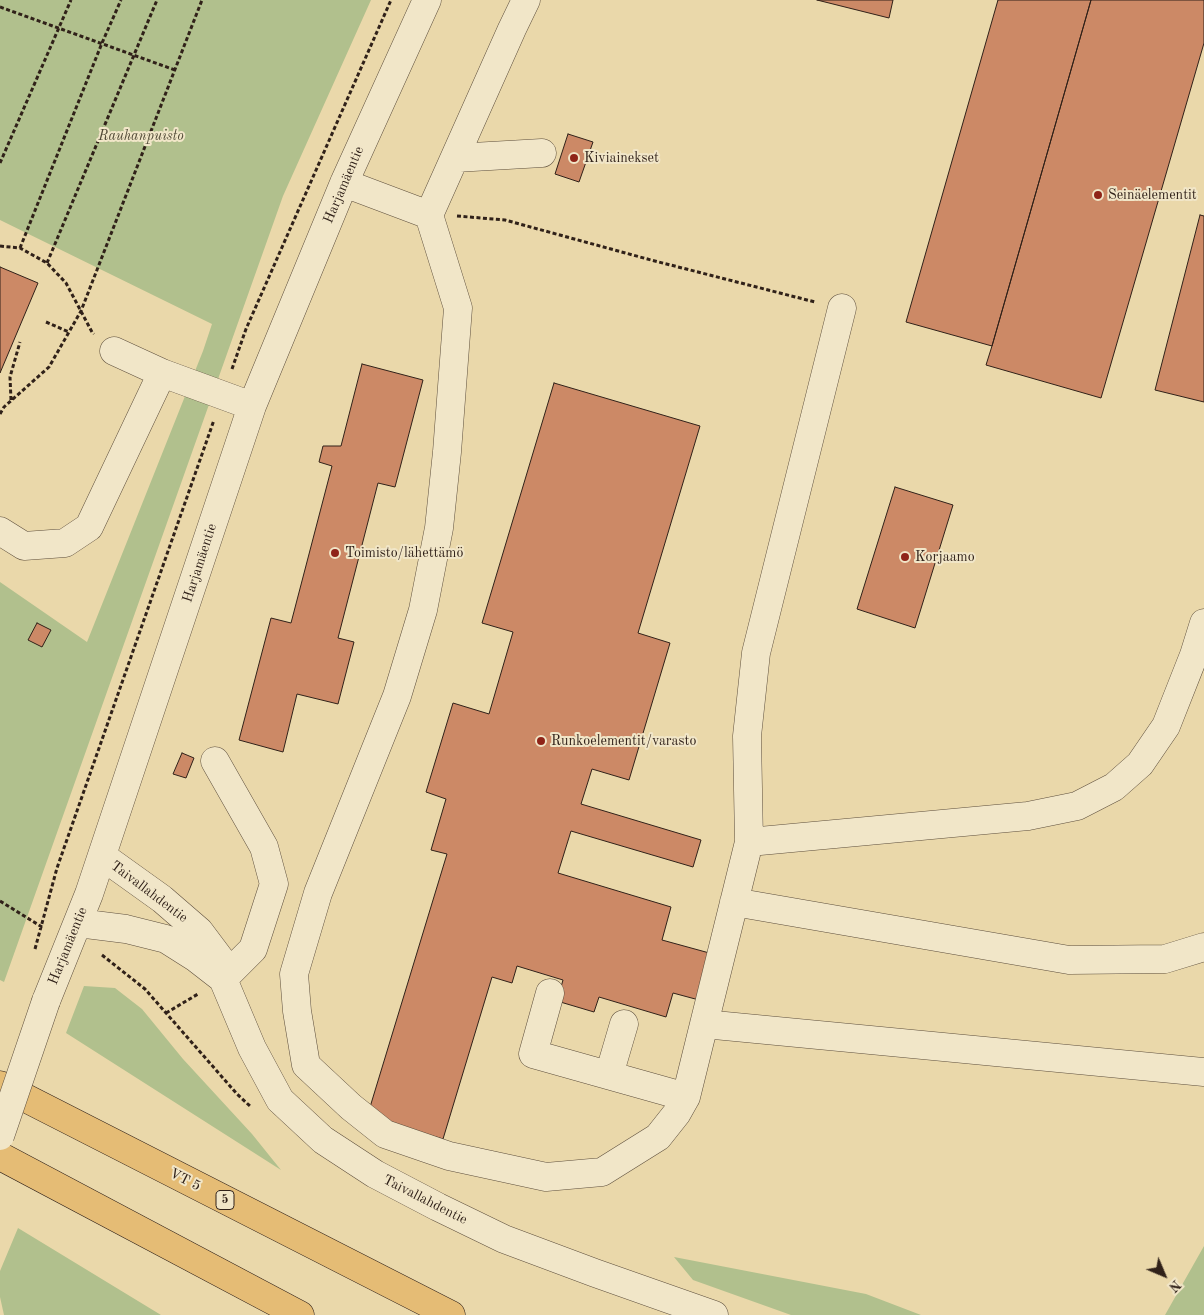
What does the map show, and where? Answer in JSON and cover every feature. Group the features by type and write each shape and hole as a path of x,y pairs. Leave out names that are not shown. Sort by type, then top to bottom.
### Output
{"highway":[{"path":"0,1068 67,1120"},
{"name":"VT 5","path":"0,1086 451,1315"},
{"path":"0,1156 300,1315"}],"street":[{"name":"Harjamäentie","path":"0,1136 46,1001 89,894 252,406 344,183 426,0"},
{"path":"526,0 429,214 458,308 439,528 423,610 397,696 339,829 294,974 297,1011 306,1065 351,1107 385,1134 450,1156 546,1177 602,1172 658,1137 677,1113 686,1097 749,842 747,736 756,653 842,308"},
{"path":"455,158 542,153"},
{"path":"344,183 429,214"},
{"path":"114,351 162,372 252,406"},
{"path":"0,531 24,546 65,543 89,527 162,372"},
{"path":"749,842 1028,816 1077,806 1114,787 1140,764 1166,726 1194,655 1204,623"},
{"path":"215,761 264,847 274,884 253,949 223,978"},
{"name":"Taivallahdentie","path":"102,856 162,899 199,931 223,963 223,978 252,1048 280,1100 322,1140 375,1174 504,1239 714,1315"},
{"path":"734,902 1069,960 1165,959 1204,947"},
{"name":"Taivallahdentie","path":"78,923 126,929 166,939 223,978"},
{"path":"550,993 533,1054 686,1097"},
{"path":"608,1075 624,1024"},
{"path":"704,1024 1204,1072"}],"path":[{"path":"0,162 71,0"},
{"path":"20,248 121,0"},
{"path":"47,263 157,0"},
{"path":"0,414 4,407 49,367 81,311 202,0"},
{"path":"0,6 175,70"},
{"path":"429,214 505,220 651,260 842,308"},
{"path":"0,246 20,248 47,263 66,283 92,332 114,351"},
{"path":"46,322 69,332"},
{"path":"11,401 10,377 20,342"},
{"path":"0,901 42,927"},
{"path":"166,1013 223,978"}],"green space":[{"name":"Rauhanpuisto","path":"0,0 371,0 283,196 4,982 0,980 0,582 87,642 203,351 212,324 0,220"},
{"path":"84,986 115,988 142,1009 183,1059 252,1134 281,1170 66,1033"},
{"path":"18,1228 161,1315 4,1315 0,1297 0,1271"},
{"path":"1204,1246 1204,1315 1165,1315"},
{"path":"674,1257 866,1294 921,1315 791,1315 693,1280"}],"building":[{"path":"817,0 893,0 889,18"},
{"path":"998,0 1091,0 992,346 906,322"},
{"name":"Seinäelementit","path":"1091,0 1204,0 1204,43 1101,398 986,365"},
{"name":"Kiviainekset","path":"568,134 593,142 579,182 555,174"},
{"path":"1200,215 1204,216 1204,402 1155,390"},
{"path":"0,267 38,283 0,373"},
{"name":"Toimisto/lähettämö","path":"362,364 423,380 395,487 378,483 338,638 354,642 338,704 297,694 283,752 239,740 271,618 291,623 332,466 319,462 323,446 341,446"},
{"name":"Runkoelementit/varasto","path":"554,383 700,426 638,633 670,643 629,780 592,769 581,804 701,840 693,867 571,831 558,873 671,907 662,940 713,954 699,1000 673,993 666,1017 599,997 594,1012 557,1001 563,980 517,966 512,983 492,977 443,1139 367,1117 447,854 431,850 446,799 426,792 453,703 489,714 513,632 482,623"},
{"name":"Korjaamo","path":"895,487 953,505 915,628 857,609"},
{"path":"37,623 51,630 42,647 28,640"},
{"path":"182,753 194,758 186,778 173,774"}],"place":[{"name":"Kiviainekset","path":"574,158"},
{"name":"Seinäelementit","path":"1098,195"},
{"name":"Toimisto/lähettämö","path":"335,553"},
{"name":"Korjaamo","path":"905,557"},
{"name":"Runkoelementit/varasto","path":"541,741"}]}
